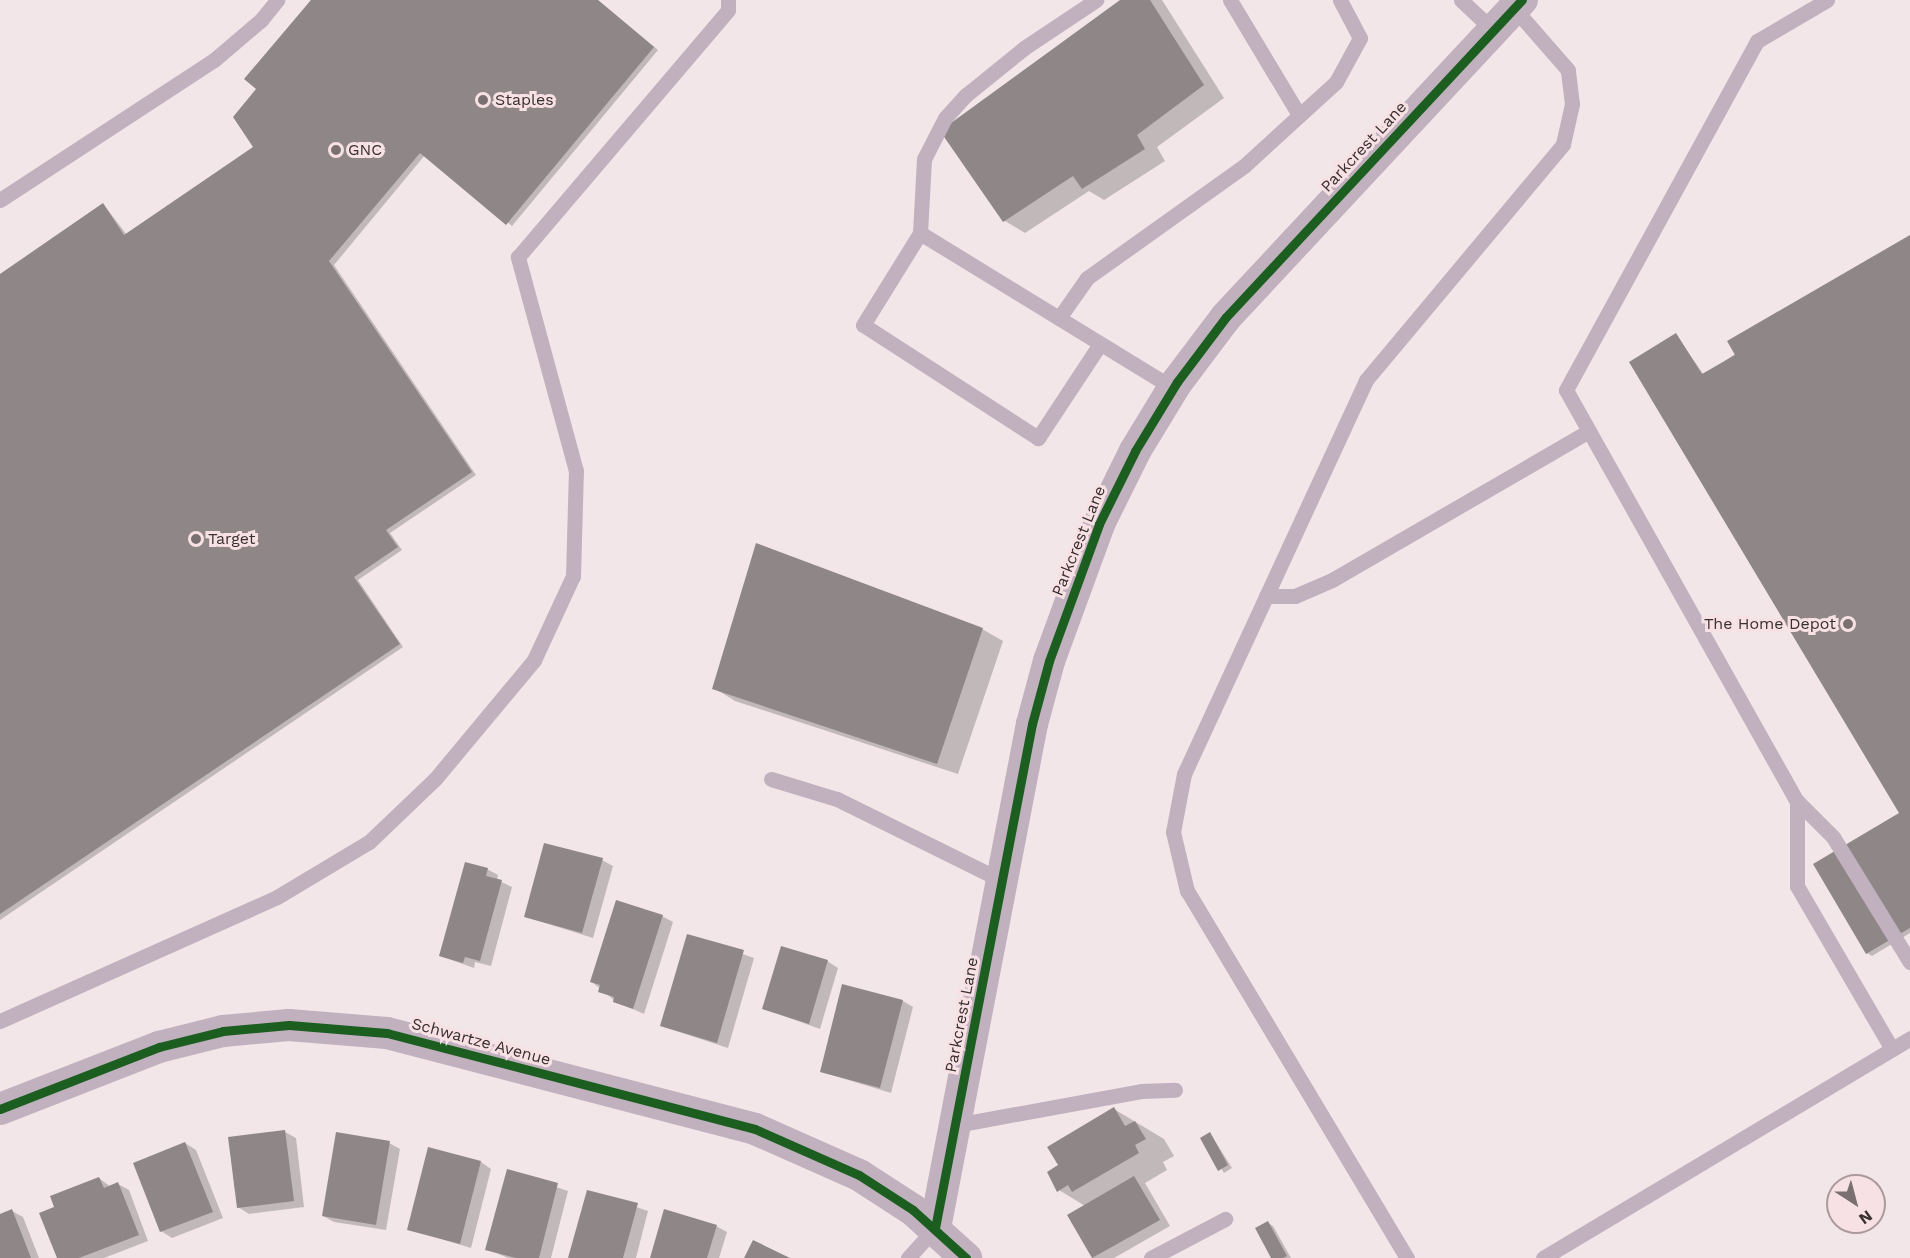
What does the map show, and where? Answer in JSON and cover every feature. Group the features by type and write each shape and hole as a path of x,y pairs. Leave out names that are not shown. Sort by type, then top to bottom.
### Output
{"street":[{"name":"Parkcrest Lane","path":"935,1228 1032,724 1048,661 1099,524 1135,451 1173,388 1226,317 1510,13"},
{"name":"Schwartze Avenue","path":"0,1109 159,1047 223,1031 289,1025 338,1027 387,1034 755,1129 859,1175 935,1228 966,1258"}],"lane":[{"path":"0,200 214,60 261,20 277,0"},
{"path":"0,1021 278,897 369,842 435,779 534,660 573,576 576,471 518,257 728,10 728,0"},
{"path":"1096,0 1024,48 966,95 945,118 924,159 920,233 863,325 1038,438 1100,344"},
{"path":"1230,0 1299,115"},
{"path":"1059,318 1086,278 1244,166 1336,82 1360,38 1340,0"},
{"path":"1407,1258 1187,891 1173,832 1184,774 1366,380 1563,144 1572,104 1568,70 1510,13 1461,0"},
{"path":"1827,0 1757,41 1566,390 1797,801 1833,837 1910,962"},
{"path":"920,233 1173,388"},
{"path":"1266,596 1295,596 1332,580 1589,431"},
{"path":"771,779 837,799 1003,881"},
{"path":"1797,801 1797,886 1892,1049"},
{"path":"1543,1258 1910,1038"},
{"path":"956,1125 1141,1091 1175,1090"},
{"path":"1150,1258 1225,1220"},
{"path":"908,1258 935,1228"}],"building":[{"name":"Target","path":"311,0 598,0 654,47 506,225 420,153 329,261 472,472 386,530 398,547 354,577 400,644 0,914 0,274 103,203 124,235 253,147 233,117 256,89 244,79"},
{"path":"1120,0 1150,0 1204,85 1137,135 1145,149 1082,189 1073,176 1003,222 940,131"},
{"name":"The Home Depot","path":"1910,235 1910,928 1866,954 1813,864 1899,813 1629,362 1676,333 1702,374 1735,355 1727,341"},
{"path":"756,543 983,628 937,764 712,689"},
{"path":"544,843 603,858 582,933 524,917"},
{"path":"465,862 488,868 486,876 502,880 480,961 465,957 463,963 439,956"},
{"path":"616,900 663,915 633,1009 613,1002 614,997 598,992 600,985 590,982"},
{"path":"687,934 744,950 717,1043 660,1026"},
{"path":"781,946 828,960 809,1024 762,1009"},
{"path":"842,984 903,1000 880,1088 820,1072"},
{"path":"1114,1107 1125,1126 1135,1121 1146,1139 1135,1145 1139,1153 1072,1192 1068,1185 1057,1192 1047,1172 1058,1165 1047,1147"},
{"path":"285,1130 294,1201 237,1208 228,1137"},
{"path":"336,1132 390,1141 376,1225 322,1216"},
{"path":"1210,1132 1228,1165 1218,1171 1200,1138"},
{"path":"185,1142 213,1212 160,1232 133,1163"},
{"path":"428,1147 481,1161 460,1244 407,1230"},
{"path":"507,1169 558,1183 539,1258 516,1258 485,1250"},
{"path":"1134,1176 1160,1220 1092,1258 1067,1215"},
{"path":"99,1177 104,1188 118,1182 139,1235 79,1258 57,1258 39,1213 54,1207 50,1196"},
{"path":"587,1190 638,1203 623,1258 568,1258"},
{"path":"12,1209 31,1258 0,1258 0,1214"},
{"path":"664,1209 717,1225 707,1258 650,1258"},
{"path":"1268,1221 1287,1256 1283,1258 1271,1258 1255,1228"},
{"path":"753,1240 790,1258 744,1258"}],"cycle path":[{"path":"935,1228 1032,724 1049,661 1099,524 1135,451 1177,382 1226,317 1522,0"},
{"path":"0,1109 159,1047 223,1031 289,1025 387,1033 755,1129 859,1175 913,1210 966,1258"}],"place":[{"name":"Staples","path":"483,100"},
{"name":"GNC","path":"336,150"},
{"name":"Target","path":"196,539"},
{"name":"The Home Depot","path":"1848,624"}]}
